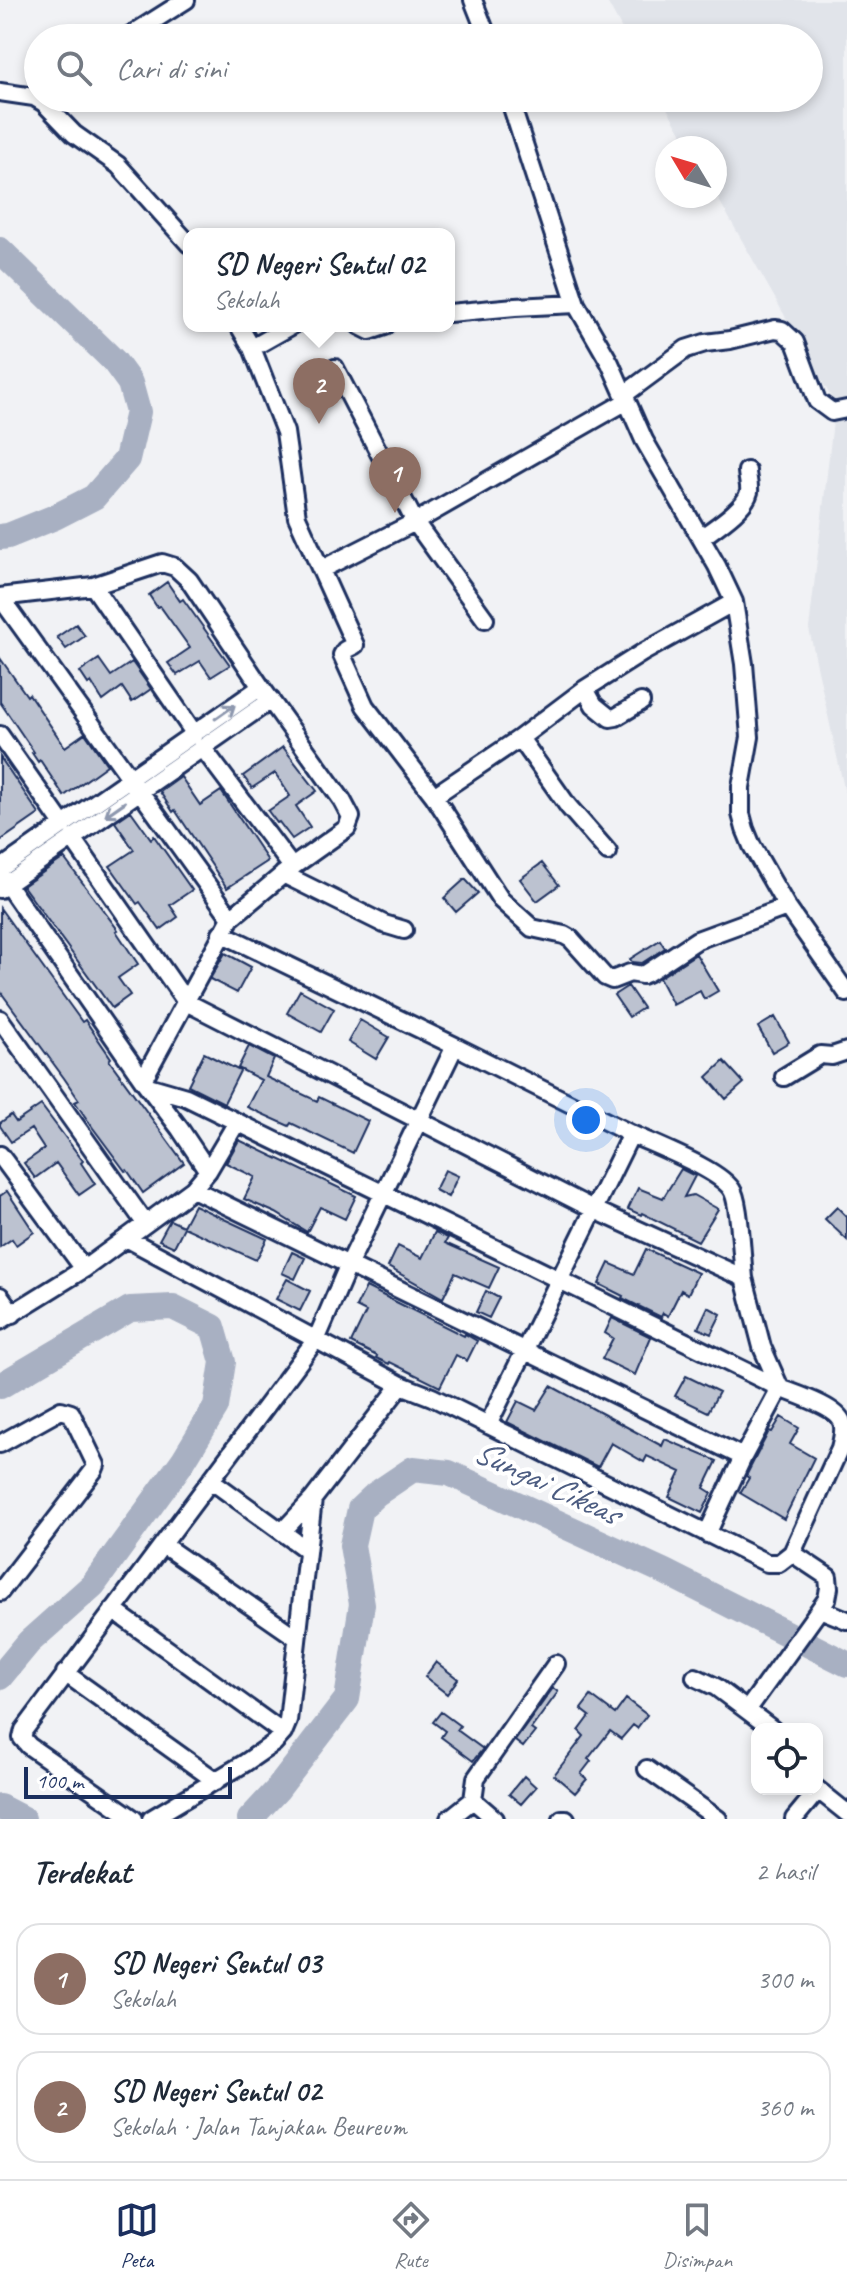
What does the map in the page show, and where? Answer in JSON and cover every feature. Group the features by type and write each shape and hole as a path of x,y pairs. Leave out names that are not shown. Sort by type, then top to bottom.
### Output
{"street":[{"path":"148,24 186,0"},
{"path":"473,0 482,24"},
{"path":"0,92 24,95"},
{"path":"54,112 74,134 118,165 183,237"},
{"path":"514,112 576,304 626,398 644,440 717,566 734,602 744,664 750,737 741,787 741,814 752,846 787,907 847,993"},
{"path":"455,312 576,304"},
{"path":"322,569 415,522 626,398 686,349 705,343 782,330 795,342 817,401 832,412 847,409"},
{"path":"243,332 252,348 285,432 297,517 355,645 342,655 365,706 434,796 501,900 532,928 571,939 608,979 615,980 630,973 642,975 697,940 787,907"},
{"path":"252,348 280,332"},
{"path":"335,368 415,522 485,619"},
{"path":"701,538 744,501 749,492 747,471"},
{"path":"146,1083 226,925 288,871 347,828 351,817 189,580 169,564 162,563 93,586 0,597 135,785 226,925 455,1046 706,1169 729,1185 736,1201 744,1278 762,1347 780,1388"},
{"path":"93,586 288,871 384,924 404,930"},
{"path":"434,796 585,689 734,602"},
{"path":"585,689 600,711 610,718 641,702"},
{"path":"208,1171 2,879 266,693"},
{"path":"0,735 186,1002 595,1210 744,1278"},
{"path":"520,738 568,806 608,852"},
{"path":"0,1019 145,1223"},
{"path":"134,1819 29,1746 22,1738 24,1730 317,1338 348,1266 455,1046"},
{"path":"784,1077 820,1055 832,1056 847,1051"},
{"path":"126,1238 401,1385 432,1397 767,1563 779,1563 792,1553 840,1448 843,1423 834,1410 780,1388 186,1097 146,1083"},
{"path":"0,1296 6,1318 84,1269 193,1189 208,1171 237,1122"},
{"path":"488,1425 631,1134"},
{"path":"0,1155 84,1269"},
{"path":"193,1189 743,1457"},
{"path":"282,1532 313,1499 401,1385"},
{"path":"707,1534 780,1388"},
{"path":"0,1444 66,1410 71,1413 96,1465 0,1592"},
{"path":"212,1481 307,1550"},
{"path":"151,1819 216,1781 274,1743 283,1733 288,1721 313,1499"},
{"path":"163,1545 297,1638"},
{"path":"748,1709 827,1599 828,1577 792,1553"},
{"path":"113,1610 283,1733"},
{"path":"818,1613 847,1620"},
{"path":"449,1819 473,1800 476,1778 556,1664"},
{"path":"65,1673 216,1781"},
{"path":"695,1677 716,1687 765,1723"},
{"path":"647,1769 718,1819"},
{"path":"823,1794 847,1813"},
{"path":"794,1819 812,1795"},
{"path":"473,1800 495,1819"}],"shaded area":[{"path":"606,0 847,0 847,802 809,629 835,404 724,208 727,208 727,136 683,136 669,112 823,112 823,24 619,24"}],"building":[{"path":"167,582 180,601 183,599 230,665 211,677 200,661 177,675 168,663 190,648 149,595"},
{"path":"76,624 85,636 66,649 57,637"},
{"path":"0,658 65,747 85,733 107,765 64,796 0,702"},
{"path":"99,659 111,676 132,662 151,689 132,702 122,687 103,701 91,682 88,684 80,672"},
{"path":"283,747 317,791 296,806 310,827 292,839 268,811 290,796 275,773 252,788 243,776"},
{"path":"0,757 39,814 0,841"},
{"path":"181,777 200,805 221,791 268,861 227,888 160,792"},
{"path":"131,811 151,839 154,836 192,890 170,905 178,917 160,930 110,866 134,850 115,822"},
{"path":"64,858 118,930 138,964 118,978 130,995 112,1008 23,886"},
{"path":"542,863 559,885 537,901 520,879"},
{"path":"465,879 478,893 456,912 444,898"},
{"path":"0,908 82,1022 85,1020 111,1058 109,1060 184,1163 143,1193 93,1128 75,1102 79,1100 0,991"},
{"path":"660,940 665,948 642,963 632,962 630,959"},
{"path":"225,953 251,967 237,993 210,979"},
{"path":"696,954 718,991 704,999 700,991 673,1005 659,978"},
{"path":"628,986 643,1008 629,1017 614,995"},
{"path":"300,990 334,1009 321,1032 287,1013"},
{"path":"775,1017 789,1042 772,1052 758,1027"},
{"path":"360,1020 389,1037 376,1059 348,1042"},
{"path":"249,1046 274,1059 266,1077 317,1101 319,1097 368,1121 353,1153 291,1123 289,1126 247,1107 261,1080 238,1068"},
{"path":"204,1053 240,1071 224,1103 188,1085"},
{"path":"724,1061 744,1083 726,1099 707,1077"},
{"path":"41,1105 83,1161 81,1163 95,1184 79,1195 56,1163 35,1178 24,1163 44,1149 31,1129 11,1142 0,1126 11,1115 16,1122"},
{"path":"239,1140 356,1196 345,1219 320,1207 307,1232 276,1213 244,1199 255,1177 226,1163"},
{"path":"681,1169 695,1176 684,1197 693,1195 718,1209 698,1241 628,1209 638,1188 663,1198"},
{"path":"445,1170 458,1176 448,1197 435,1190"},
{"path":"7,1191 34,1232 16,1245 12,1239 0,1247 0,1196"},
{"path":"194,1205 267,1239 256,1260 184,1227 174,1247 159,1240 170,1220 183,1226"},
{"path":"837,1207 847,1217 847,1240 825,1219"},
{"path":"435,1232 448,1238 445,1243 499,1267 489,1288 455,1273 443,1298 388,1267 398,1246 422,1258"},
{"path":"646,1249 698,1273 688,1294 681,1290 668,1316 663,1313 661,1317 599,1284 609,1263 634,1274"},
{"path":"292,1252 305,1258 295,1279 282,1273"},
{"path":"287,1279 310,1291 300,1311 276,1299"},
{"path":"366,1287 477,1341 467,1361 456,1355 440,1387 351,1343 366,1312 356,1307"},
{"path":"486,1291 499,1298 489,1318 476,1312"},
{"path":"708,1307 721,1314 711,1334 698,1328"},
{"path":"612,1318 651,1337 635,1375 602,1359 613,1338 605,1333"},
{"path":"686,1376 719,1392 708,1412 675,1396"},
{"path":"551,1386 662,1446 665,1439 717,1461 704,1488 712,1493 702,1513 669,1497 681,1472 647,1456 644,1462 611,1443 598,1467 507,1422 518,1401 536,1410"},
{"path":"781,1417 799,1428 790,1444 814,1458 784,1519 740,1493 769,1431 772,1432"},
{"path":"436,1662 458,1679 447,1694 425,1677"},
{"path":"553,1688 558,1692 531,1729 535,1732 523,1747 515,1741"},
{"path":"591,1696 615,1714 626,1699 647,1715 637,1728 633,1725 621,1739 610,1731 588,1759 591,1761 581,1774 587,1779 575,1793 554,1775 584,1736 579,1731 590,1716 581,1709"},
{"path":"441,1712 460,1726 457,1730 483,1749 473,1761 441,1737 445,1731 433,1722"},
{"path":"524,1776 536,1787 521,1804 509,1794"}],"waterway":[{"name":"Sungai Cikeas","path":"0,250 114,361 130,383 138,412 127,459 94,497 55,517 0,537"},
{"name":"Sungai Cikeas","path":"0,1386 130,1309 173,1307 213,1327 223,1362 216,1407 183,1461 93,1585 29,1642 0,1677"},
{"name":"Sungai Cikeas","path":"250,1819 277,1790 347,1699 362,1604 352,1545 360,1509 413,1469 449,1473 665,1572 847,1664"},
{"name":"Sungai Cikeas","path":"0,1807 23,1819"}],"place":[{"name":"SD Negeri Sentul 02","path":"319,424"},
{"name":"SD Negeri Sentul 03","path":"395,513"}]}
